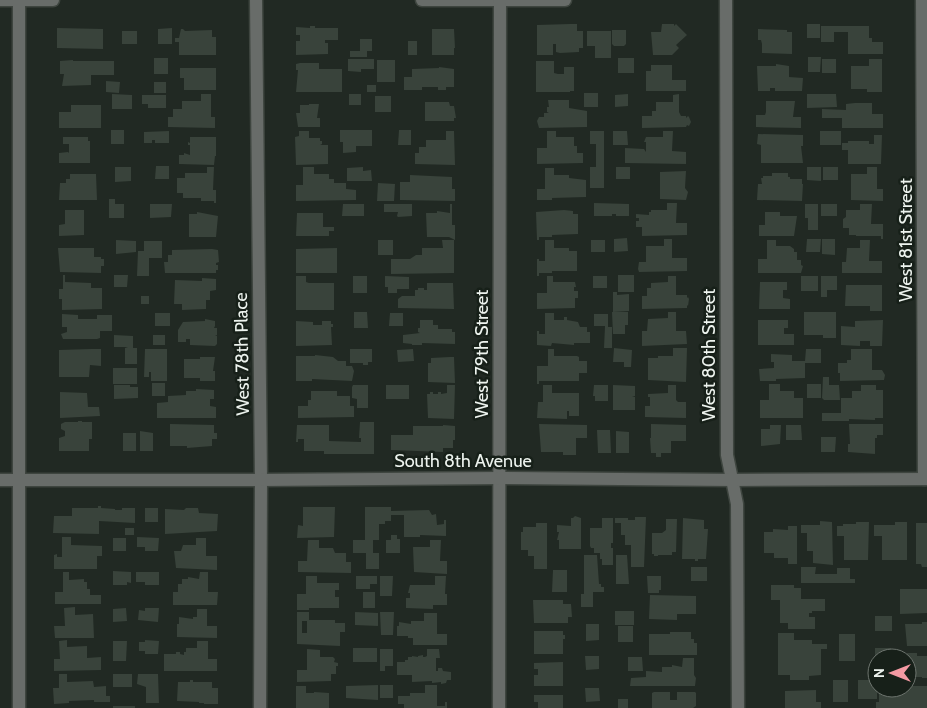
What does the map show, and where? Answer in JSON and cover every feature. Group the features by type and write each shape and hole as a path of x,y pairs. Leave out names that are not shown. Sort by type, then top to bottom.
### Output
{"street":[{"path":"0,0 53,0"},
{"path":"19,708 20,0"},
{"name":"West 78th Place","path":"256,0 261,480 260,708"},
{"path":"422,0 565,0"},
{"name":"West 79th Street","path":"499,708 500,0"},
{"name":"West 80th Street","path":"726,0 727,454 737,504 738,708"},
{"name":"West 81st Street","path":"922,0 926,479"},
{"name":"South 8th Avenue","path":"0,480 926,479"}],"building":[{"path":"577,24 577,31 583,31 583,48 579,48 579,52 556,52 556,44 553,44 553,55 537,55 537,25"},
{"path":"662,24 674,24 674,26 676,24 687,35 676,45 679,48 672,55 653,55 651,32 661,32"},
{"path":"807,24 820,24 820,38 807,38"},
{"path":"310,26 315,26 315,28 338,28 338,40 325,40 325,43 328,43 328,54 296,55 296,41 300,41 300,35 296,35 296,27 310,28"},
{"path":"821,26 869,26 869,38 872,38 872,42 883,42 883,54 848,54 848,32 834,32 834,42 821,42"},
{"path":"57,28 103,29 103,49 57,48"},
{"path":"172,28 172,44 158,44 158,29"},
{"path":"181,29 185,31 212,30 212,37 216,37 216,55 179,55 179,42 175,42 175,38 179,38"},
{"path":"432,29 454,29 454,55 432,55"},
{"path":"758,29 787,30 787,32 792,32 792,54 762,53 761,40 758,40"},
{"path":"612,30 626,30 626,44 624,46 614,46 612,44"},
{"path":"122,31 137,31 137,44 122,44"},
{"path":"587,31 611,31 611,58 595,58 595,46 587,46"},
{"path":"360,39 372,39 372,51 367,51 367,57 350,57 350,51 360,51"},
{"path":"408,41 417,41 417,55 408,55"},
{"path":"808,57 821,57 820,72 808,72"},
{"path":"154,58 168,58 168,74 154,74"},
{"path":"618,58 634,58 634,73 618,73"},
{"path":"348,59 374,59 374,69 361,69 361,72 348,71"},
{"path":"822,59 836,59 836,73 822,73"},
{"path":"869,59 882,59 882,92 867,92 867,89 851,89 851,66 869,66"},
{"path":"377,60 395,60 395,82 377,82"},
{"path":"60,61 114,61 114,75 91,75 91,85 62,86 64,74 60,74"},
{"path":"536,61 554,61 554,73 558,74 564,74 564,67 574,67 574,91 536,92"},
{"path":"319,63 319,69 342,69 342,92 296,92 298,70 296,70 296,64"},
{"path":"776,64 789,66 789,77 803,78 802,91 775,91 775,88 770,88 770,91 758,91 757,66 776,66"},
{"path":"651,65 672,65 672,80 686,80 686,91 646,91 646,71 651,71"},
{"path":"439,67 454,69 454,87 446,87 446,90 438,90 438,87 422,87 422,90 404,90 404,77 412,77 412,69"},
{"path":"180,68 216,68 216,90 184,90 184,78 180,78"},
{"path":"106,81 120,82 119,93 106,92"},
{"path":"154,82 166,82 166,93 154,93"},
{"path":"367,85 376,85 376,92 367,92"},
{"path":"584,93 598,93 598,107 584,107"},
{"path":"112,94 132,95 132,109 112,109"},
{"path":"201,94 211,94 211,117 215,117 215,128 168,127 168,117 173,117 173,109 182,109 182,101 201,101"},
{"path":"349,94 361,94 361,105 349,105"},
{"path":"628,94 628,106 615,107 615,95"},
{"path":"679,94 679,112 681,116 689,117 691,122 689,126 642,128 642,116 652,116 652,111 656,111 656,102 673,102 673,95"},
{"path":"807,94 836,94 837,107 807,108"},
{"path":"142,95 166,95 166,108 148,108 148,104 142,104"},
{"path":"375,96 391,96 391,112 375,112"},
{"path":"548,100 569,100 569,108 587,111 587,127 539,128 537,121 539,117 544,117 544,113 549,113 547,112 547,107 549,107"},
{"path":"766,101 795,101 793,117 801,117 801,128 756,127 756,115 765,115"},
{"path":"425,102 449,102 450,106 454,106 456,118 454,118 454,121 425,121"},
{"path":"872,103 872,114 883,114 883,128 842,128 842,118 822,118 822,109 846,110 846,104"},
{"path":"319,104 317,118 320,118 320,127 298,127 296,113 300,113 300,105"},
{"path":"71,105 101,105 101,128 59,128 59,112 71,112"},
{"path":"111,130 124,130 124,144 111,144"},
{"path":"340,130 372,130 372,146 356,146 356,152 343,153 343,142 340,142"},
{"path":"399,130 411,130 411,145 398,145"},
{"path":"169,131 169,143 155,143 155,140 152,140 152,143 144,143 144,132"},
{"path":"299,131 309,131 309,138 320,138 322,144 320,145 328,145 328,164 296,165 295,137 299,136"},
{"path":"446,131 454,131 455,165 415,164 415,153 419,153 419,147 426,147 426,140 446,140"},
{"path":"547,131 556,131 556,137 574,137 574,146 577,146 577,153 583,153 583,163 537,164 537,148 547,148"},
{"path":"590,131 604,131 604,188 590,188 590,167 596,167 596,144 590,144"},
{"path":"613,131 627,131 628,145 613,145"},
{"path":"663,131 673,131 672,151 686,152 686,164 625,163 625,148 644,149 646,152 646,142 644,142 646,137 663,137"},
{"path":"820,131 841,131 841,145 820,145"},
{"path":"758,134 803,135 803,146 801,146 803,163 761,163 761,145 757,144"},
{"path":"874,135 882,135 881,164 848,164 848,150 842,150 842,143 848,143 848,141 869,141 869,144 874,144"},
{"path":"63,137 88,137 88,141 90,141 90,163 59,163 59,153 69,153 69,144 63,144"},
{"path":"190,137 216,137 214,165 179,164 179,155 184,155 184,153 190,155 190,145 188,145 188,142 190,143"},
{"path":"156,166 169,166 169,179 155,179"},
{"path":"115,167 131,167 131,181 115,182"},
{"path":"207,167 214,167 213,190 216,190 216,203 214,201 201,201 201,198 183,198 183,193 177,193 177,178 185,178 185,173 207,173"},
{"path":"303,167 314,167 314,174 329,174 329,179 334,179 334,183 346,183 346,189 356,190 356,200 296,201 296,185 303,185"},
{"path":"363,167 363,171 371,170 372,181 347,181 347,168"},
{"path":"616,167 630,167 630,179 616,179"},
{"path":"807,167 821,167 821,181 807,180"},
{"path":"823,167 838,167 838,180 823,180"},
{"path":"867,167 877,167 877,189 883,189 883,201 851,200 851,174 867,174"},
{"path":"545,168 554,168 554,175 569,175 569,178 586,180 586,197 537,200 537,189 545,189"},
{"path":"686,171 685,188 688,192 686,200 660,199 660,172"},
{"path":"772,173 788,173 790,179 802,179 802,201 757,200 758,184 762,184 761,178 763,176 772,176"},
{"path":"70,174 96,174 97,200 59,200 60,183 66,183 66,179 70,179"},
{"path":"410,175 452,177 455,201 400,200 400,182 410,182"},
{"path":"378,183 395,184 394,201 377,201"},
{"path":"109,199 115,199 115,204 124,204 124,218 109,218"},
{"path":"594,203 629,204 629,216 616,216 616,214 612,214 612,216 594,216"},
{"path":"667,203 677,203 676,223 687,223 687,235 642,236 642,227 636,227 636,221 639,221 639,218 636,218 636,214 649,215 651,210 667,210"},
{"path":"150,204 172,204 171,217 150,218"},
{"path":"343,204 364,204 364,216 342,216"},
{"path":"384,204 412,204 412,216 398,217 398,212 384,212"},
{"path":"450,204 452,204 452,225 455,225 455,240 449,237 427,237 426,213 437,213 437,211 450,213"},
{"path":"805,204 818,204 818,230 808,230 808,218 805,218"},
{"path":"821,204 837,204 837,216 821,216"},
{"path":"860,204 872,204 871,224 883,224 883,239 881,239 881,236 849,235 849,228 843,228 846,210 860,210"},
{"path":"65,210 84,210 84,235 59,236 59,225 65,224"},
{"path":"573,211 573,214 578,214 578,234 552,235 552,237 539,237 539,240 537,240 536,212"},
{"path":"197,212 218,216 216,237 189,237 189,214 197,214"},
{"path":"765,212 780,212 780,216 797,216 794,236 759,236 759,225 765,225"},
{"path":"297,213 323,213 323,227 334,227 334,231 329,231 329,236 296,236"},
{"path":"627,238 628,251 614,252 614,239"},
{"path":"664,239 672,239 672,258 687,258 687,271 639,272 639,262 646,262 646,246 664,246"},
{"path":"807,239 821,239 820,252 806,252"},
{"path":"822,239 835,239 835,255 822,254"},
{"path":"116,240 136,241 136,252 116,254"},
{"path":"378,240 393,240 393,255 378,255"},
{"path":"442,240 454,240 454,273 391,274 391,259 410,259 416,255 422,255 422,248 443,248"},
{"path":"545,240 554,240 554,248 569,248 569,251 577,251 577,271 552,271 552,273 539,273 539,276 537,276 537,259 545,261"},
{"path":"591,240 605,240 605,252 591,252"},
{"path":"767,240 776,240 776,246 790,246 794,249 794,252 797,252 797,260 801,260 801,265 803,266 801,273 758,273 758,259 767,259"},
{"path":"860,240 870,240 869,261 882,261 882,273 842,273 842,262 846,262 847,248 860,248"},
{"path":"144,241 162,241 162,258 149,258 149,276 137,276 138,251 144,251"},
{"path":"58,248 94,248 94,257 104,259 101,273 60,272"},
{"path":"337,248 337,273 296,273 296,249"},
{"path":"172,250 218,250 219,262 216,263 218,270 216,270 216,273 165,273 164,262 168,262 168,255 172,255"},
{"path":"63,275 65,275 65,282 91,283 91,288 102,288 102,309 62,310 62,299 59,299 59,289 63,289"},
{"path":"114,275 128,275 127,287 114,287"},
{"path":"618,275 634,275 634,292 618,292"},
{"path":"296,276 306,276 306,282 309,283 334,283 334,310 296,310"},
{"path":"353,276 367,276 367,293 353,293"},
{"path":"385,276 409,277 409,289 397,289 397,293 388,293 388,287 385,287"},
{"path":"547,276 553,276 553,282 575,282 576,287 574,287 574,291 578,291 578,298 575,298 575,308 537,309 537,293 547,293"},
{"path":"593,276 607,276 607,288 593,288"},
{"path":"668,276 676,276 676,295 687,295 689,299 687,308 642,309 642,296 647,296 647,288 651,288 651,283 668,282"},
{"path":"801,276 818,276 818,291 801,291"},
{"path":"821,276 837,276 837,290 827,290 827,297 821,297"},
{"path":"202,278 216,279 216,290 210,291 210,300 206,300 206,309 182,310 182,304 174,304 175,280 202,281"},
{"path":"760,282 787,282 787,290 783,290 783,298 790,299 790,309 759,309"},
{"path":"427,283 453,283 454,309 398,308 398,299 402,296 415,296 415,290 418,290 418,288 427,290"},
{"path":"846,285 882,285 882,311 870,311 870,306 845,306"},
{"path":"613,292 617,292 617,295 629,294 629,311 613,312"},
{"path":"141,296 149,296 149,304 141,304"},
{"path":"354,312 367,312 368,328 354,328"},
{"path":"612,312 628,312 628,325 625,325 625,334 613,334"},
{"path":"668,312 676,312 676,331 686,331 687,344 642,346 642,331 647,331 648,319 668,318"},
{"path":"804,312 836,312 836,338 823,338 823,335 804,335"},
{"path":"155,313 170,313 170,326 155,326"},
{"path":"390,313 403,313 403,326 389,326"},
{"path":"545,313 554,313 554,320 564,320 564,317 567,317 567,320 578,322 580,327 587,327 587,332 590,332 590,343 574,343 574,345 552,343 551,346 537,345 537,331 539,331 539,334 545,334"},
{"path":"62,314 78,315 78,319 97,319 97,315 112,315 112,331 100,331 100,338 97,339 63,339 61,334 67,332 67,327 62,327"},
{"path":"594,314 608,314 608,327 612,327 612,348 604,348 605,326 594,326"},
{"path":"205,319 215,321 214,328 217,328 217,335 215,335 217,336 217,344 215,346 190,345 190,339 186,339 186,342 178,342 178,330 183,322 205,321"},
{"path":"420,320 433,320 433,325 438,325 438,329 452,329 452,332 455,332 455,344 422,343 422,345 412,345 403,343 403,335 420,333 418,328 420,328"},
{"path":"758,320 788,320 788,328 784,328 784,334 794,334 794,345 758,345"},
{"path":"883,320 882,346 870,346 870,341 860,341 860,346 841,345 841,326 855,327 855,321"},
{"path":"296,321 313,322 313,325 322,325 322,321 331,321 331,324 333,324 333,327 331,327 332,345 296,346"},
{"path":"114,335 133,336 133,348 137,348 137,364 125,364 125,348 128,347 114,347"},
{"path":"153,335 165,335 165,345 153,345"},
{"path":"614,348 632,350 631,367 624,367 624,362 613,362"},
{"path":"673,348 687,348 686,382 648,380 648,358 673,356"},
{"path":"101,349 101,366 90,365 89,377 59,377 59,350"},
{"path":"145,349 167,349 167,381 151,381 151,372 149,372 149,377 144,377"},
{"path":"350,349 372,349 372,362 368,362 368,365 350,363"},
{"path":"413,349 414,361 398,362 397,350"},
{"path":"548,349 554,349 554,356 577,356 579,361 587,361 587,373 579,373 579,381 539,381 539,384 537,384 537,366 548,366"},
{"path":"806,349 821,349 821,363 805,363 805,378 760,381 759,369 774,368 774,362 771,362 771,354 792,355 792,361 805,361"},
{"path":"851,349 872,349 872,370 882,370 885,375 884,380 840,381 838,363 847,363 847,360 851,360"},
{"path":"315,355 333,357 338,361 346,361 346,366 352,366 354,371 352,381 312,379 312,381 296,381 296,356"},
{"path":"200,357 215,357 213,371 215,371 215,381 200,381 200,378 184,378 184,359 200,359"},
{"path":"454,357 455,383 428,382 428,363 431,363 431,358"},
{"path":"113,368 137,368 137,384 113,384"},
{"path":"823,377 829,377 829,385 839,385 840,400 824,400 822,398"},
{"path":"152,383 165,383 165,396 152,396"},
{"path":"769,384 780,384 780,391 794,391 794,398 803,398 803,418 760,418 760,400 769,400"},
{"path":"807,384 821,384 821,398 807,398"},
{"path":"114,385 138,387 138,398 114,399"},
{"path":"353,385 368,385 368,408 357,408 357,399 352,398"},
{"path":"386,385 409,385 409,399 386,399"},
{"path":"447,385 455,385 454,419 428,418 427,394 430,394 430,392 433,392 433,394 438,394 438,392 441,392 441,394 447,393"},
{"path":"543,385 552,385 552,393 579,393 579,416 569,416 569,411 567,411 567,419 537,418 538,402 543,402"},
{"path":"594,385 608,385 608,401 595,401 595,396 593,396"},
{"path":"613,385 635,386 635,396 632,396 635,397 635,410 613,410"},
{"path":"668,385 676,385 676,400 678,402 686,402 686,418 645,417 645,406 650,406 648,394 668,393"},
{"path":"861,385 876,385 876,390 883,390 883,418 875,418 875,420 822,421 822,413 841,413 841,398 852,398 852,391 861,391"},
{"path":"196,389 214,390 214,399 210,399 210,406 216,407 216,418 157,418 157,403 168,402 168,396 186,395 186,391 196,391"},
{"path":"311,391 337,391 337,396 350,396 350,406 354,406 354,417 298,418 298,406 308,406 308,400 311,400"},
{"path":"60,392 87,393 88,407 99,407 100,416 60,418"},
{"path":"78,421 92,422 92,439 89,439 89,451 59,451 59,438 65,436 65,431 61,429 61,424"},
{"path":"360,422 374,422 374,454 324,454 324,451 304,451 304,439 298,439 298,442 296,442 297,425 329,425 329,441 361,442 361,438 359,438"},
{"path":"170,424 214,425 214,433 217,433 217,439 212,439 212,446 187,448 187,446 170,446"},
{"path":"539,424 587,425 587,438 576,438 576,455 563,455 563,452 541,452"},
{"path":"651,424 686,425 686,441 671,441 671,453 661,453 661,457 656,457 656,453 651,453"},
{"path":"849,424 883,424 883,435 877,435 877,438 875,438 875,454 848,452 848,444 850,444"},
{"path":"770,425 781,425 780,444 761,446 761,429 770,429"},
{"path":"786,425 801,425 802,440 786,440"},
{"path":"413,426 455,426 453,448 443,448 443,452 391,450 391,435 413,435"},
{"path":"597,430 610,430 611,453 598,453"},
{"path":"140,431 153,433 153,451 140,451"},
{"path":"616,431 629,432 629,453 616,453"},
{"path":"123,433 136,433 136,451 123,451"},
{"path":"821,437 836,437 835,452 821,452"},
{"path":"98,506 115,510 135,508 135,523 99,521 99,534 53,533 54,516 72,516 72,508 98,508"},
{"path":"303,507 335,507 334,537 297,538 298,525 303,526"},
{"path":"365,507 391,507 391,511 429,510 432,515 436,514 437,525 444,524 444,520 446,520 446,536 420,535 420,537 404,537 404,515 391,515 391,521 379,524 379,540 373,540 373,553 379,553 379,569 366,569 366,553 353,553 353,540 365,540"},
{"path":"145,508 158,508 158,522 145,522"},
{"path":"186,508 198,508 199,513 218,514 217,531 165,534 165,509 184,510"},
{"path":"575,516 581,518 581,549 559,549 557,525 571,526 571,518"},
{"path":"635,517 646,517 644,567 631,567 631,545 625,545 625,535 621,535 621,523 615,523 615,518 635,520"},
{"path":"602,518 613,518 613,543 611,543 611,548 613,548 613,565 602,565 600,553 594,553 594,548 590,546 590,528 602,528"},
{"path":"683,518 704,520 704,529 708,529 706,559 695,561 695,559 682,559"},
{"path":"666,519 677,519 676,552 672,552 672,555 654,556 652,554 652,533 662,533 666,530"},
{"path":"820,521 832,522 833,565 813,563 813,551 807,551 807,533 801,533 801,525 820,525"},
{"path":"856,522 869,522 868,560 844,560 844,536 837,536 837,526 856,524"},
{"path":"895,522 907,522 907,560 882,560 882,536 874,536 874,525 895,525"},
{"path":"536,523 547,523 547,569 534,569 534,556 528,556 528,550 521,550 521,532 523,532 523,527 536,527"},
{"path":"916,523 927,523 927,567 916,564"},
{"path":"788,526 797,526 797,564 788,564 788,558 774,558 774,553 764,553 764,532 773,532 773,529 788,530"},
{"path":"125,528 134,528 134,535 125,535"},
{"path":"391,535 397,535 397,539 400,539 400,553 386,553 386,540 391,540"},
{"path":"62,537 71,537 71,545 102,546 102,556 97,556 97,569 54,569 54,555 57,554 57,557 62,557"},
{"path":"137,537 159,538 158,551 145,551 145,547 137,547"},
{"path":"113,538 126,538 126,551 113,551"},
{"path":"196,538 206,538 206,556 217,556 217,570 176,568 174,551 181,551 183,545 196,545"},
{"path":"308,540 319,540 319,548 333,548 335,553 346,553 346,562 351,562 351,573 298,572 298,561 307,561"},
{"path":"430,540 441,540 440,561 447,561 447,574 414,572 413,547 430,547"},
{"path":"584,555 597,555 599,584 601,584 601,587 604,587 604,592 593,592 593,607 581,607 581,594 584,594"},
{"path":"616,555 627,555 629,584 616,584"},
{"path":"691,567 707,567 707,581 691,581"},
{"path":"801,567 816,567 815,574 837,574 837,568 850,568 850,579 855,579 855,583 801,583"},
{"path":"553,570 567,570 567,592 552,592"},
{"path":"113,571 131,572 131,583 127,582 127,585 113,585"},
{"path":"63,572 69,572 69,580 84,579 84,582 87,582 87,589 90,589 90,595 101,595 101,604 55,604 55,592 63,592"},
{"path":"136,572 159,572 159,585 145,585 145,582 136,582"},
{"path":"200,572 208,572 208,592 218,592 217,605 173,605 173,592 178,592 178,584 182,584 182,579 188,579 188,577 199,579"},
{"path":"306,576 317,576 317,583 339,583 339,590 335,590 335,597 339,597 339,608 297,610 297,594 306,594"},
{"path":"356,576 377,576 377,584 370,584 370,589 356,589"},
{"path":"380,576 393,576 392,596 380,596"},
{"path":"435,576 446,576 445,594 447,594 447,605 433,605 433,609 406,608 406,598 410,598 410,593 408,593 410,585 435,585"},
{"path":"647,576 661,576 661,590 659,590 659,593 648,593"},
{"path":"771,585 794,585 794,588 801,588 801,599 825,599 825,611 812,611 812,613 809,613 809,617 815,617 815,629 788,629 788,623 780,623 780,600 771,600"},
{"path":"900,589 927,589 927,613 900,614"},
{"path":"363,592 375,592 375,608 363,608"},
{"path":"650,595 696,596 696,614 677,614 677,620 649,619"},
{"path":"533,600 563,600 563,604 571,604 572,617 568,617 568,623 534,623"},
{"path":"75,607 75,615 93,614 94,638 55,638 54,626 65,626 64,608"},
{"path":"126,608 127,621 113,622 113,609"},
{"path":"145,608 159,608 158,622 138,620 139,610 145,611"},
{"path":"197,609 207,609 207,626 217,626 217,638 177,637 179,617 193,619 193,617 197,617"},
{"path":"615,611 634,611 634,625 615,625"},
{"path":"297,612 309,612 309,620 335,620 335,623 345,623 345,632 340,632 340,646 297,644","holes":["302,621 307,621 307,633 302,633"]},
{"path":"355,612 378,613 378,626 355,625"},
{"path":"380,612 394,612 393,635 381,635"},
{"path":"424,613 437,613 437,634 447,634 447,645 413,645 413,638 397,636 399,622 411,624 411,621 424,621"},
{"path":"875,616 892,616 892,631 875,631"},
{"path":"922,622 927,622 927,646 907,646 905,624 922,624"},
{"path":"586,624 599,624 599,640 586,641"},
{"path":"618,626 633,626 633,642 618,642"},
{"path":"534,631 563,631 565,639 563,639 563,654 534,654"},
{"path":"670,632 691,632 691,639 694,639 694,643 697,643 697,655 649,655 649,634 670,634"},
{"path":"778,633 794,633 794,640 812,640 812,644 827,644 827,649 821,649 821,675 809,676 809,680 790,680 790,675 778,675"},
{"path":"839,634 855,634 855,661 839,661"},
{"path":"67,640 67,647 87,646 87,658 101,657 101,670 54,671 54,659 60,659 59,641"},
{"path":"145,640 159,641 158,654 145,654 145,651 139,651 139,642 145,642"},
{"path":"113,641 127,641 126,661 113,661"},
{"path":"197,641 208,641 208,659 217,659 217,671 164,671 164,654 180,652 180,654 184,655 186,648 197,648"},
{"path":"353,648 377,648 377,662 353,662"},
{"path":"307,649 320,650 320,657 333,657 335,659 334,662 338,663 336,674 331,674 331,681 297,682 297,670 307,670"},
{"path":"380,649 393,649 393,666 385,666 385,671 380,671"},
{"path":"427,649 439,649 440,658 436,658 436,671 438,671 438,668 442,668 443,671 451,672 451,680 441,684 441,682 432,683 432,681 412,682 412,675 397,675 397,662 405,662 405,660 408,660 408,657 412,656 418,657 423,655 425,657 427,656"},
{"path":"585,656 599,656 599,669 586,670"},
{"path":"917,656 927,656 927,678 917,677"},
{"path":"628,657 642,657 643,671 628,671"},
{"path":"683,658 694,658 695,686 630,686 631,678 646,677 646,671 662,672 662,667 672,667 672,665 682,667"},
{"path":"563,662 563,686 534,686 534,675 538,675 538,669 534,669 534,663"},
{"path":"59,674 67,674 67,682 93,681 94,687 106,686 106,696 110,696 110,702 94,702 94,700 54,704 53,688 59,688"},
{"path":"113,674 132,674 132,687 113,687"},
{"path":"138,674 158,674 159,703 146,703 146,687 137,684"},
{"path":"190,680 193,680 193,682 212,682 212,688 218,688 218,704 177,701 178,682 190,682"},
{"path":"833,680 848,680 848,702 833,702"},
{"path":"858,680 867,680 867,698 877,699 858,699"},
{"path":"378,685 378,700 346,698 346,686"},
{"path":"380,685 393,685 393,698 380,698"},
{"path":"425,685 437,685 437,706 445,706 445,702 447,702 447,708 404,708 404,704 398,704 398,696 410,696 410,693 425,693"},
{"path":"296,686 306,686 306,693 329,693 329,708 296,708"},
{"path":"917,686 927,686 927,708 876,708 876,702 879,702 879,698 917,698"},
{"path":"585,688 599,688 600,701 586,702"},
{"path":"816,690 816,702 821,702 821,708 785,708 785,691"},
{"path":"670,692 670,700 677,700 677,692 695,692 696,706 693,708 652,708 652,693"},
{"path":"534,695 563,695 563,708 538,708 538,702 534,702"},
{"path":"618,699 628,699 628,708 618,708"},
{"path":"113,706 135,706 135,708 113,708"}]}
